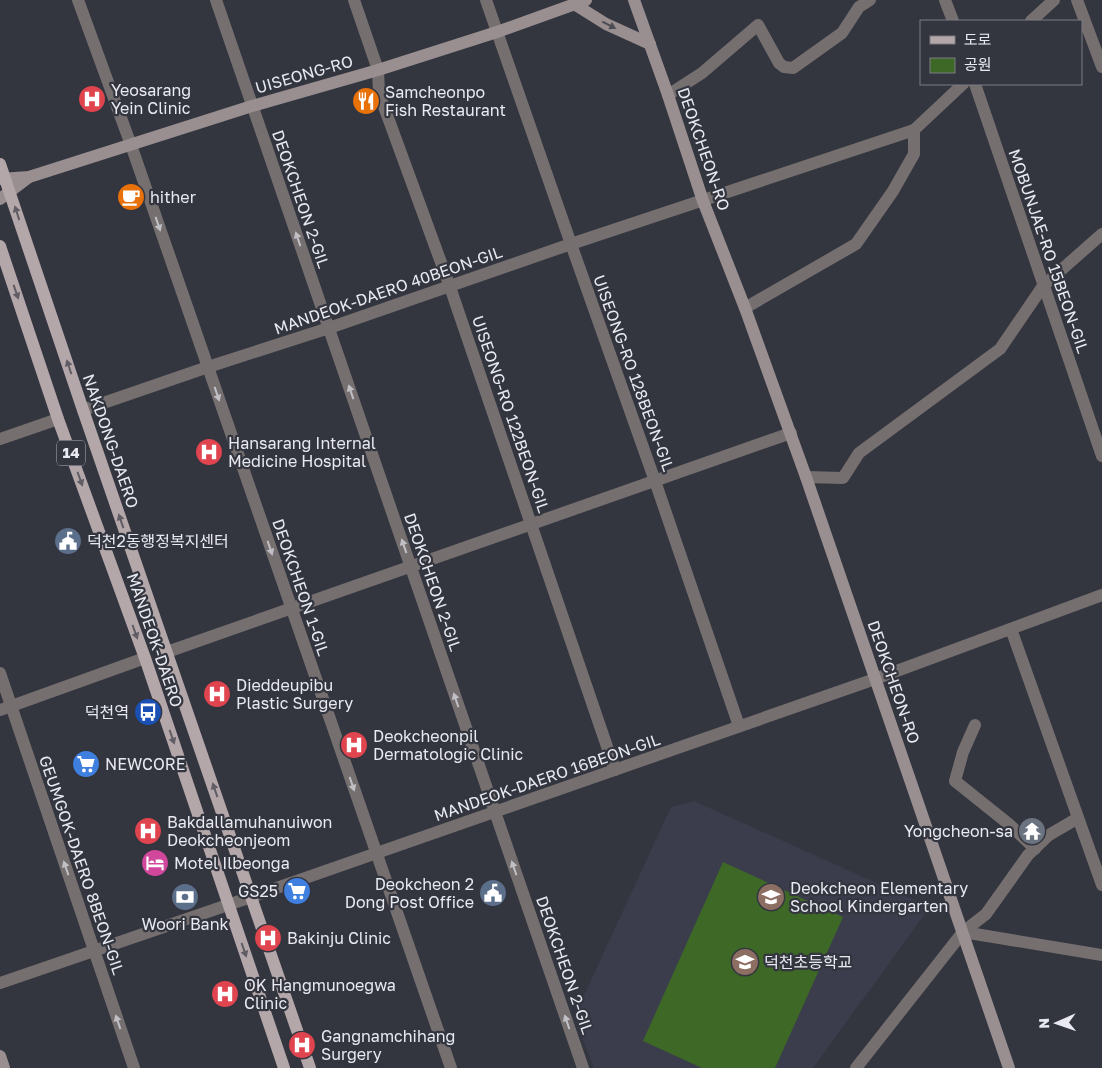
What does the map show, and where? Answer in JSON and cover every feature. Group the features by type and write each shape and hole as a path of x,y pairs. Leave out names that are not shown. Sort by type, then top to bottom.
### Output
{"main road":[{"name":"DEOKCHEON-RO","path":"634,0 703,201 745,308 806,477 1009,1068"},
{"name":"UISEONG-RO","path":"3,179 29,177 252,106 378,70 497,32 579,1"},
{"path":"579,1 606,24 650,44"},
{"name":"NAKDONG-DAERO","path":"0,164 5,196 83,410 310,1068"},
{"name":"UISEONG-RO","path":"5,196 29,177"},
{"name":"MANDEOK-DAERO","path":"0,246 58,419 145,658 284,1068"},
{"path":"0,1056 4,1068"}],"street":[{"name":"DEOKCHEON 1-GIL","path":"78,0 208,367 451,1068"},
{"name":"DEOKCHEON 2-GIL","path":"216,0 583,1068"},
{"name":"UISEONG-RO 122BEON-GIL","path":"354,0 378,70 379,93 450,287 615,770"},
{"name":"UISEONG-RO 128BEON-GIL","path":"486,0 739,726"},
{"path":"668,95 702,73 758,25 779,63 784,67 793,68 842,33 859,8 870,0"},
{"path":"945,0 953,20"},
{"path":"1032,20 1054,0"},
{"path":"1077,0 1102,67"},
{"path":"745,308 856,244 893,191 914,154 914,130 962,85"},
{"name":"MOBUNJAE-RO 15BEON-GIL","path":"975,85 1102,456"},
{"name":"MANDEOK-DAERO 40BEON-GIL","path":"83,410 914,130"},
{"path":"806,477 843,478 859,453 1000,349 1043,286 1102,234"},
{"path":"0,439 58,419"},
{"path":"167,652 790,433"},
{"name":"MANDEOK-DAERO 16BEON-GIL","path":"0,983 251,898 875,679 1102,595"},
{"path":"1012,629 1101,881"},
{"path":"6,708 145,658"},
{"name":"GEUMGOK-DAERO 8BEON-GIL","path":"0,673 6,708 134,1068"},
{"path":"975,725 963,752 955,781 1010,825 1035,849"},
{"path":"856,1068 963,932 986,914 1028,856 1049,835 1078,818"},
{"path":"963,932 1102,956"}],"shaded area":[{"name":"덕천초등학교","path":"694,801 930,907 813,1068 594,1068 574,1017 671,807"}],"green space":[{"path":"723,862 843,917 775,1068 702,1068 643,1041"}],"place":[{"name":"Yeosarang Yein Clinic","path":"92,99"},
{"name":"Samcheonpo Fish Restaurant","path":"366,101"},
{"name":"hither","path":"131,197"},
{"name":"Hansarang Internal Medicine Hospital","path":"209,452"},
{"name":"덕천2동행정복지센터","path":"68,541"},
{"name":"Dieddeupibu Plastic Surgery","path":"217,694"},
{"name":"덕천역","path":"148,712"},
{"name":"Deokcheonpil Dermatologic Clinic","path":"354,745"},
{"name":"NEWCORE","path":"86,764"},
{"name":"Bakdallamuhanuiwon Deokcheonjeom","path":"148,831"},
{"name":"Yongcheon-sa","path":"1032,831"},
{"name":"Motel Ilbeonga","path":"155,863"},
{"name":"GS25","path":"297,891"},
{"name":"Deokcheon 2 Dong Post Office","path":"493,893"},
{"name":"Woori Bank","path":"185,897"},
{"name":"Deokcheon Elementary School Kindergarten","path":"771,897"},
{"name":"Bakinju Clinic","path":"268,938"},
{"name":"덕천초등학교","path":"745,962"},
{"name":"OK Hangmunoegwa Clinic","path":"225,994"},
{"name":"Gangnamchihang Surgery","path":"302,1045"}]}
